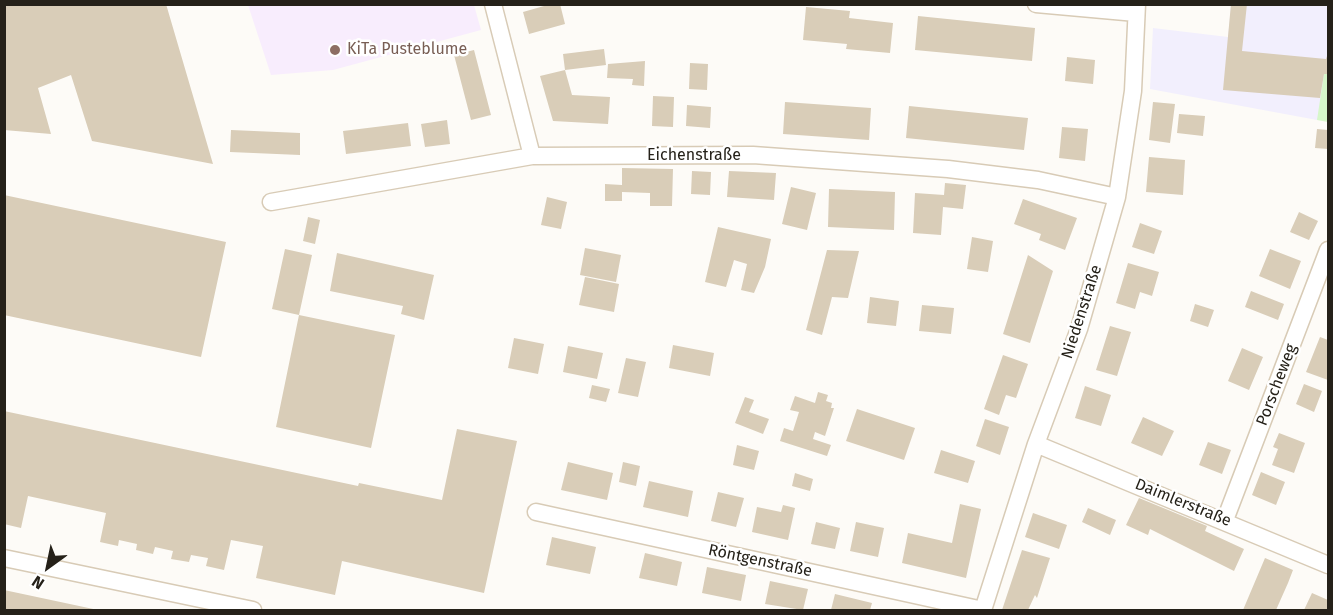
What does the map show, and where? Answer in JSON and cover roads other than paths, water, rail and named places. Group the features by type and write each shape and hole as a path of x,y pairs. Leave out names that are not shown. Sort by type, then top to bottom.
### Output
{"street":[{"path":"493,4 532,156"},
{"path":"1036,4 1136,9"},
{"name":"Niedenstraße","path":"983,610 1036,444 1079,328 1117,197 1132,91 1136,9"},
{"name":"Eichenstraße","path":"271,202 532,156 753,155 982,173 1038,180 1117,197"},
{"name":"Porscheweg","path":"1225,520 1329,250"},
{"name":"Daimlerstraße","path":"1036,444 1225,520 1329,565"},
{"name":"Röntgenstraße","path":"536,512 983,610"},
{"path":"4,558 252,610"}],"place":[{"name":"KiTa Pusteblume","path":"335,50"}]}
